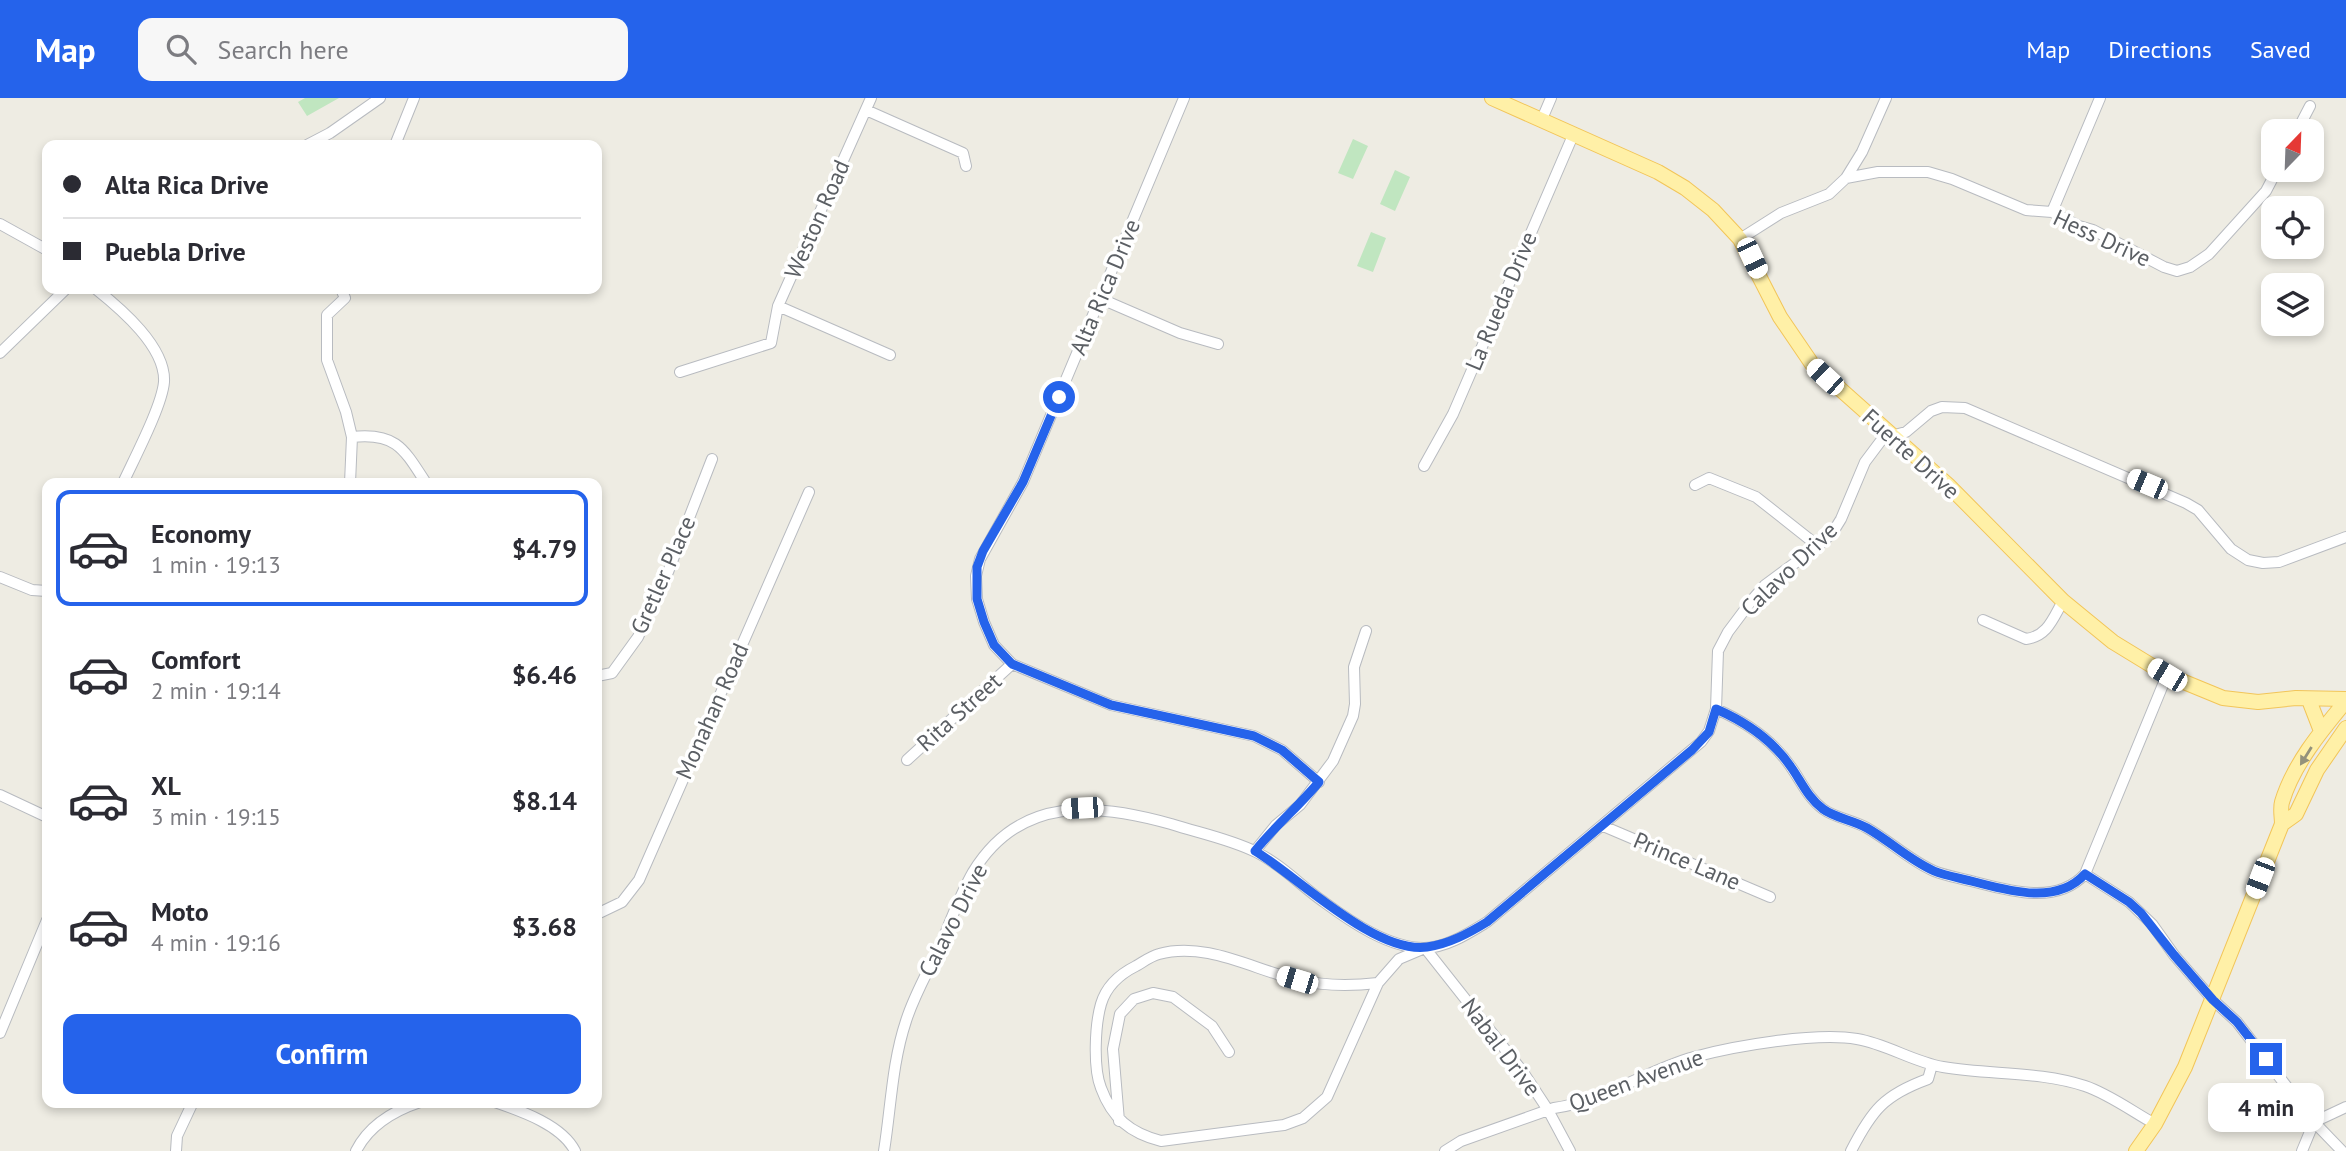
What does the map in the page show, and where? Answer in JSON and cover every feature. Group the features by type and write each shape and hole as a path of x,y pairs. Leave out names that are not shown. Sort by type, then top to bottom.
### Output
{"main road":[{"name":"Fuerte Drive","path":"1492,98 1658,172 1685,188 1713,210 1740,239 1780,317 1804,355 1840,391 1894,435 1948,485 2063,601 2113,642 2167,675 2213,695 2258,702 2296,698 2346,700"},
{"path":"2309,700 2321,731"},
{"path":"2136,1151 2179,1081 2213,1000 2282,824 2281,805 2293,776 2321,731 2346,700"},
{"path":"2282,824 2296,814 2316,770 2346,728"}],"street":[{"path":"317,140 380,98"},
{"path":"397,140 414,98"},
{"name":"Weston Road","path":"680,372 771,343 778,306 871,98"},
{"name":"Alta Rica Drive","path":"1012,664 994,645 984,622 976,584 977,567 983,551 1023,482 1184,98"},
{"path":"1542,119 1551,98"},
{"path":"1740,239 1782,213 1829,194 1846,178 1862,152 1886,98"},
{"path":"2052,212 2100,98"},
{"path":"2304,119 2311,106"},
{"path":"866,110 963,153 966,166"},
{"name":"La Rueda Drive","path":"1424,466 1452,414 1574,133"},
{"name":"Hess Drive","path":"1846,178 1878,172 1928,172 1952,179 2026,210 2052,212 2177,271 2209,254 2266,191 2271,182"},
{"path":"0,223 42,247"},
{"path":"0,353 61,294"},
{"path":"102,294 153,346 163,371 162,393 125,478"},
{"path":"343,294 345,298 327,315 327,360 352,437 350,478"},
{"path":"1099,299 1180,333 1218,344"},
{"path":"778,306 890,355"},
{"name":"Calavo Drive","path":"884,1151 893,1071 905,1022 973,872 1002,837 1021,824 1061,810 1082,808 1152,819 1255,851 1278,864 1324,903 1367,930 1401,943 1425,948 1469,933 1487,922 1603,826 1709,732 1716,709 1716,660 1728,632 1765,585 1833,532 1865,462 1883,438 1906,432 1931,411 1942,407 1965,408 2186,503 2198,510 2231,550 2256,562 2279,562 2346,537"},
{"path":"352,437 372,435 393,442 407,454 423,478"},
{"name":"Gretler Place","path":"602,675 612,673 638,637 668,572 712,459"},
{"path":"1695,485 1709,478 1746,492 1818,546"},
{"name":"Monahan Road","path":"602,912 622,902 639,880 809,492"},
{"path":"0,577 32,590 42,591"},
{"path":"1983,620 2026,639 2032,638 2046,631 2063,601"},
{"path":"1255,851 1276,825 1300,805 1333,761 1353,716 1354,667 1366,631"},
{"path":"1012,664 1111,705 1254,736 1282,750 1319,782"},
{"name":"Rita Street","path":"907,760 1012,664"},
{"path":"1716,709 1745,722 1761,735 1789,764 1807,793 1824,810 1877,833 1915,861 1935,872 2014,892 2045,893 2076,884 2085,874 2167,675"},
{"path":"0,795 42,815"},
{"name":"Prince Lane","path":"1603,826 1770,897"},
{"path":"2085,874 2129,902 2141,913 2213,1000 2237,1022 2314,1122 2342,1151"},
{"path":"0,1033 42,932"},
{"path":"1378,983 1318,984 1217,955 1189,951 1159,954 1125,972 1103,998 1096,1020 1099,1082 1107,1104 1119,1121 1129,1129 1144,1137 1161,1141 1284,1125 1303,1118 1327,1097 1378,983 1399,959 1425,948"},
{"name":"Nabal Drive","path":"1425,948 1523,1072 1570,1151"},
{"path":"1119,1121 1113,1049 1120,1014 1134,999 1153,993 1173,997 1213,1026 1229,1052"},
{"name":"Queen Avenue","path":"1445,1151 1461,1141 1548,1110 1613,1091 1691,1057 1778,1042 1828,1037 1855,1039 1932,1065 1983,1073 2059,1079 2088,1086 2155,1124"},
{"path":"1851,1151 1868,1117 1902,1088 1928,1079 1932,1065"},
{"path":"2302,1151 2314,1122 2346,1107"},
{"path":"176,1151 177,1136 190,1108"},
{"path":"356,1151 362,1139 377,1124 404,1108"},
{"path":"510,1108 558,1132 572,1144 575,1151"}],"green space":[{"path":"305,98 339,98 307,116 298,102"},
{"path":"1353,139 1368,146 1353,179 1338,173"},
{"path":"1395,170 1410,177 1395,211 1380,204"},
{"path":"1371,232 1386,238 1373,272 1357,266"}],"route":[{"path":"1059,397 1023,482 983,551 977,567 977,599 994,645 1012,664 1111,705 1254,736 1282,750 1319,782 1300,805 1276,825 1255,851 1278,864 1324,903 1367,930 1390,940 1425,948 1469,933 1487,922 1692,750 1709,732 1716,709 1745,722 1761,735 1789,764 1807,793 1824,810 1871,830 1935,872 2014,892 2045,893 2076,884 2085,874 2129,902 2152,924 2174,955 2213,1000 2237,1022 2266,1059"}]}
